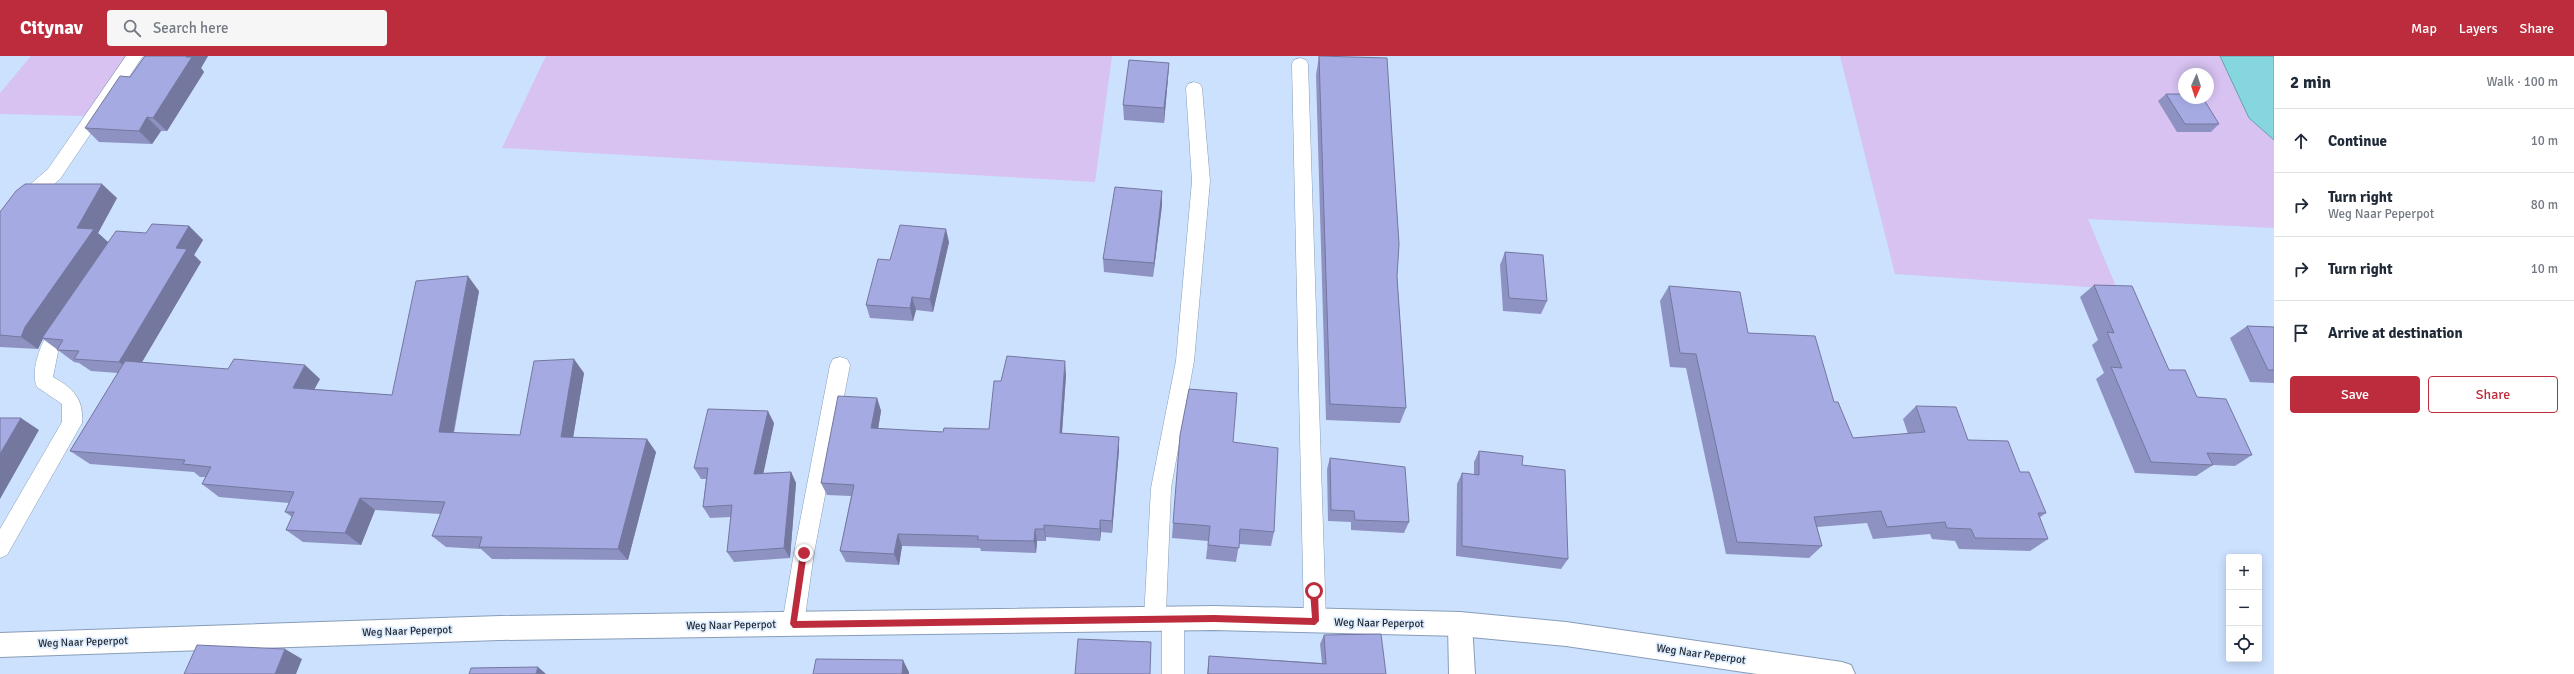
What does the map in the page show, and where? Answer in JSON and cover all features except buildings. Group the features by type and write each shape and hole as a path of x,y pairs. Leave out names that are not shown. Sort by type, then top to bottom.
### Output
{"street":[{"name":"Weg Naar Peperpot","path":"0,645 492,628 1164,619 1315,621 1460,624 1566,634 1842,674"},
{"path":"1460,624 1462,674"}],"lane":[{"path":"0,233 25,199 54,174 134,56"},
{"path":"1300,64 1315,621"},
{"path":"1173,674 1164,619 1161,488 1186,360 1201,181 1194,88"},
{"path":"0,548 72,423 74,411 68,395 44,381 42,368 50,347 76,309"},
{"path":"793,624 804,553 840,365"}],"shaded area":[{"path":"31,56 129,56 86,116 0,114 0,93"},
{"path":"546,56 1112,56 1095,182 502,148"},
{"path":"1840,56 2220,56 2249,118 2274,140 2274,228 2088,219 2117,289 1895,274"},
{"path":"2220,56 2274,56 2274,140 2249,118"}],"route":[{"path":"804,553 793,624 1214,618 1315,621 1314,591"}]}
